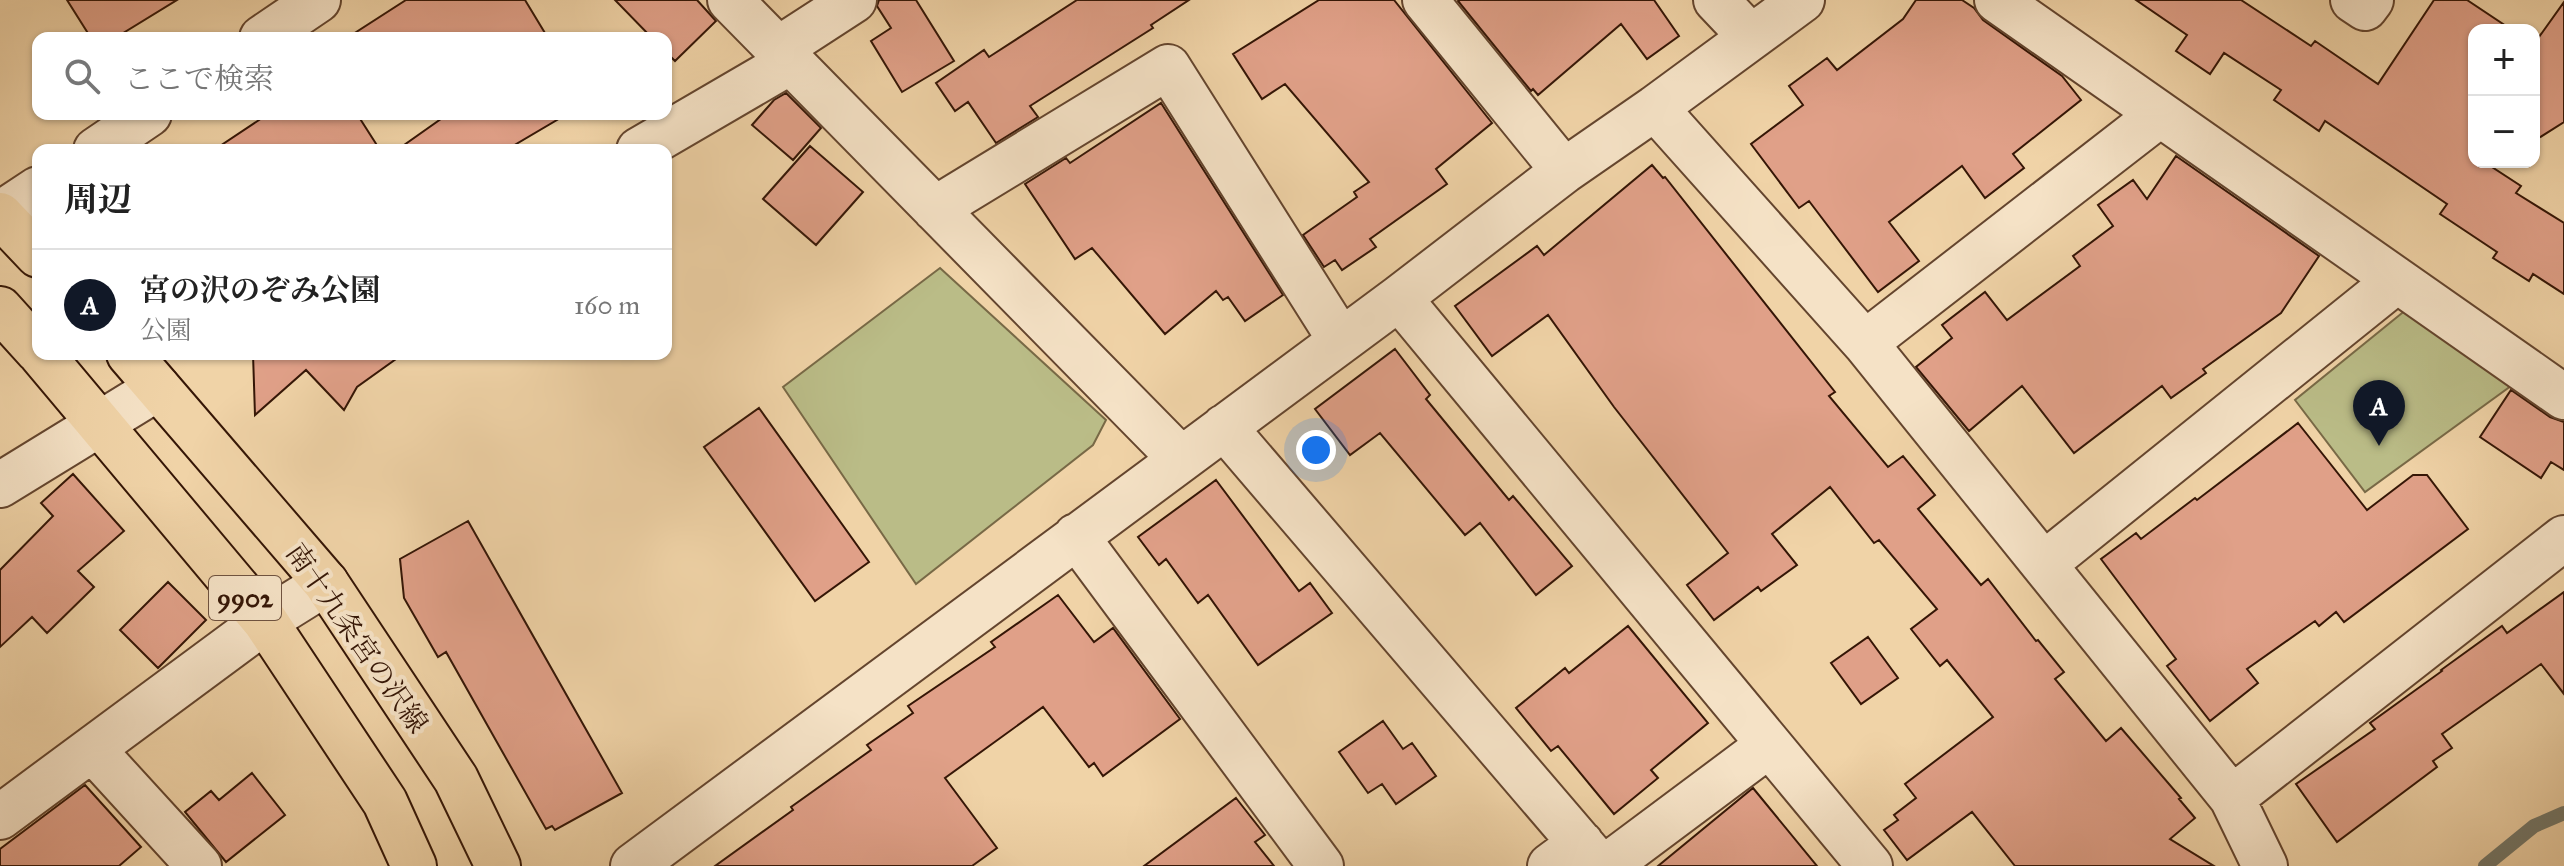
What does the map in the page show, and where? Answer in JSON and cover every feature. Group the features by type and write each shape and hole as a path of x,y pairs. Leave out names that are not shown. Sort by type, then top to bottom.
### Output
{"main road":[{"path":"0,214 32,249"},
{"name":"9902","path":"0,309 32,343"},
{"name":"9902","path":"47,360 265,621 385,802 414,866"},
{"name":"南十九条宮の沢線","path":"134,360 326,583 456,779 498,866"}],"street":[{"path":"271,32 318,0"},
{"path":"730,0 1181,459"},
{"path":"648,144 783,56 854,0"},
{"path":"1425,0 1564,171"},
{"path":"1716,0 1751,37"},
{"path":"633,866 1399,298 1564,171 1802,0"},
{"path":"1997,0 2564,397"},
{"path":"2353,0 2365,8 2371,0"},
{"path":"935,209 1168,67 1341,341"},
{"path":"1655,108 1865,343 2044,564 2232,798 2265,866"},
{"path":"1865,343 2159,115"},
{"path":"105,144 140,120"},
{"path":"0,214 32,193"},
{"path":"2044,564 2396,281"},
{"path":"1399,298 1870,866"},
{"path":"0,485 158,388"},
{"path":"1224,427 1584,860 1769,745"},
{"path":"1076,536 1321,866"},
{"path":"2232,798 2564,538"},
{"path":"0,817 265,621 326,583"},
{"path":"92,749 199,866"}],"green space":[{"path":"940,268 1106,420 1093,445 916,584 783,387"},
{"path":"2407,309 2515,383 2365,492 2295,400"}],"building":[{"path":"67,0 177,0 125,32 87,32"},
{"path":"406,0 525,0 544,32 356,32"},
{"path":"615,0 697,0 716,21 675,61 672,58 672,32 646,32"},
{"path":"879,0 916,0 954,61 902,92 871,41 891,28 877,6"},
{"path":"1077,0 1189,0 1151,25 1153,28 1030,106 1038,117 996,143 968,102 955,111 936,83 984,50 989,57"},
{"path":"1319,0 1394,0 1492,123 1436,169 1447,184 1370,239 1376,247 1342,270 1335,260 1324,267 1303,235 1357,197 1354,192 1369,182 1285,84 1262,99 1233,54"},
{"path":"1460,0 1654,0 1679,36 1647,59 1621,24 1538,95 1533,89 1531,91"},
{"path":"1916,0 1962,0 1974,8 1983,20 2062,76 2081,100 2013,154 2024,168 1985,198 1962,166 1889,222 1919,261 1878,292 1809,201 1799,208 1751,144 1803,105 1789,86 1827,58 1837,70 1903,19"},
{"path":"2136,0 2241,0 2311,46 2315,41 2378,84 2434,0 2467,0 2503,24 2468,24 2468,168 2494,168 2521,186 2516,193 2564,223 2564,294 2533,274 2529,281 2493,258 2497,252 2440,214 2447,204 2325,121 2319,131 2274,100 2281,90 2224,53 2210,74 2176,51 2187,35"},
{"path":"2564,2 2564,122 2540,137 2540,96 2540,36"},
{"path":"786,93 821,128 793,160 752,125 774,100"},
{"path":"1161,103 1283,295 1245,321 1228,297 1223,300 1216,291 1165,334 1092,248 1075,259 1025,184 1066,158 1070,163"},
{"path":"259,120 361,120 376,144 223,144"},
{"path":"440,120 557,120 516,144 406,144"},
{"path":"810,146 863,192 816,245 763,199"},
{"path":"2176,156 2319,256 2281,313 2203,369 2206,373 2171,398 2162,386 2074,453 2022,386 1969,431 1916,367 1952,338 1942,325 1985,292 2007,320 2080,266 2073,256 2113,226 2098,205 2133,180 2147,199"},
{"path":"1652,165 1665,177 1835,392 1829,396 1888,467 1903,456 1935,495 1918,509 1981,585 1988,579 2064,672 2055,679 2106,741 2121,728 2181,798 2195,818 2170,839 2214,866 2015,866 1972,812 1907,860 1884,830 1898,820 1894,815 1916,798 1905,784 1993,717 1947,660 1940,666 1911,629 1937,609 1879,540 1874,543 1830,487 1772,534 1797,565 1761,591 1758,587 1714,620 1687,585 1728,553 1614,407 1548,315 1492,356 1455,306 1537,246 1544,255"},
{"path":"1395,349 1430,395 1426,399 1509,500 1513,496 1572,566 1536,595 1480,523 1465,535 1380,433 1350,455 1315,409"},
{"path":"253,360 395,360 357,387 344,410 306,370 255,415"},
{"path":"2511,390 2550,417 2564,422 2564,470 2551,462 2541,478 2480,437"},
{"path":"759,408 869,562 815,601 704,447"},
{"path":"2298,423 2367,510 2413,475 2427,475 2468,529 2344,622 2336,612 2319,626 2315,621 2247,669 2258,683 2210,721 2167,666 2176,659 2101,559 2136,533 2141,539"},
{"path":"73,474 124,531 78,571 94,587 47,633 32,617 0,647 0,570 53,516 41,503"},
{"path":"1216,480 1299,591 1310,583 1332,613 1258,665 1208,595 1198,603 1166,559 1159,565 1138,537"},
{"path":"468,521 622,793 555,830 552,826 546,829 446,652 438,657 404,598 400,559"},
{"path":"168,582 206,620 158,668 120,630"},
{"path":"2564,592 2564,694 2541,664 2442,734 2452,748 2433,761 2437,767 2337,842 2296,784 2375,729 2370,723 2502,626 2507,633"},
{"path":"1058,595 1094,642 1113,628 1180,719 1103,776 1094,763 1089,767 1043,707 945,778 997,848 972,866 715,866 871,750 867,745 913,713 908,706 995,647 991,642"},
{"path":"1628,626 1708,723 1651,770 1658,778 1614,814 1558,746 1551,751 1516,708 1565,668 1569,673"},
{"path":"1868,637 1898,678 1861,704 1831,663"},
{"path":"1383,721 1403,749 1412,743 1436,776 1396,804 1382,784 1368,793 1339,752"},
{"path":"252,773 285,815 226,862 185,812 211,791 219,800"},
{"path":"85,785 141,847 119,866 0,866 0,849"},
{"path":"1753,788 1817,866 1658,866"},
{"path":"1236,798 1265,835 1255,842 1274,866 1144,866"}],"waterway":[{"path":"2485,866 2534,826 2564,813"}],"place":[{"name":"宮の沢のぞみ公園","path":"2379,446"}]}
